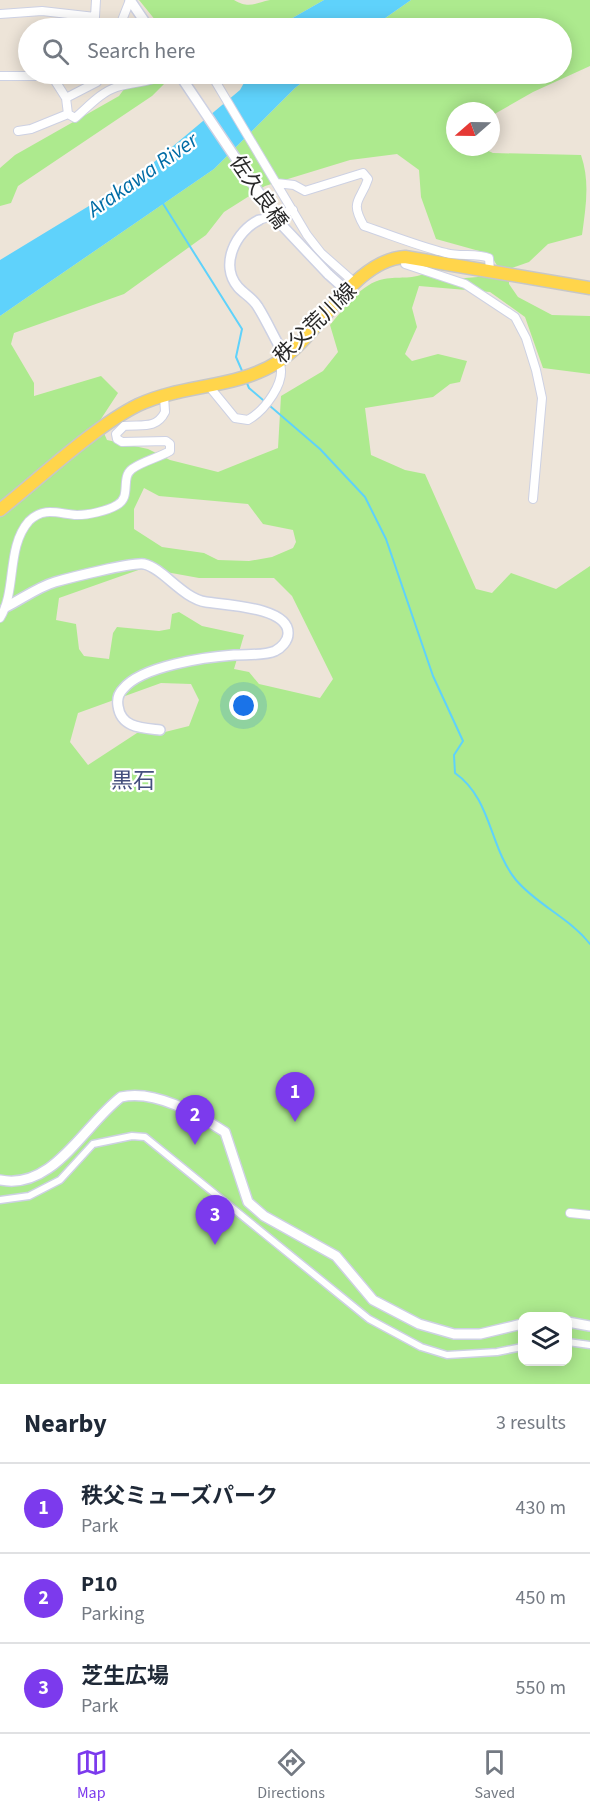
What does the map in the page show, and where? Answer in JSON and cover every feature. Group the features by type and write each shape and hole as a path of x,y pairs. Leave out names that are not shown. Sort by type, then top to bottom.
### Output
{"main road":[{"name":"秩父荒川線","path":"0,510 119,416 140,404 252,375 282,359 375,265 405,257 590,288"}],"street":[{"path":"0,14 42,11 95,17 96,0"},
{"path":"123,18 130,0"},
{"path":"130,0 142,18"},
{"path":"0,76 18,76"},
{"path":"66,98 93,84"},
{"path":"68,114 75,118 93,101 117,87 136,84"},
{"name":"佐久良橋","path":"186,84 278,221 328,274 352,288"},
{"path":"217,84 321,253 352,288"},
{"path":"60,85 66,98 68,114"},
{"path":"18,131 31,129 68,114"},
{"path":"276,183 294,185 305,191 363,173 368,179 358,196 356,207 364,226 445,253 463,257 484,256 489,258 490,271"},
{"path":"208,385 235,418 248,420 264,409 281,374 282,359 271,334 258,307 232,278 230,265 236,240 246,227 259,220 293,210"},
{"path":"405,257 405,264 465,284 505,309 514,317 526,338 542,398 533,499"},
{"path":"0,618 6,607 21,534 29,521 49,510 78,515 118,505 124,498 126,477 131,469 170,451 170,444 166,441 122,442 117,439 116,434 124,426 143,426 158,422 165,412 164,396"},
{"path":"6,607 54,582 132,564 146,564 191,596 202,601 245,607 268,613 284,621 289,633 287,640 273,652 199,659 171,665 131,682 122,689 117,699 119,713 125,721 134,727 160,730"},
{"path":"0,1180 9,1182 44,1174 121,1097 135,1094 149,1096 225,1132 248,1202 264,1216 336,1256 373,1300 393,1313 453,1334 480,1334 518,1325"},
{"path":"0,1200 29,1196 60,1180 93,1143 132,1136 145,1137 369,1319 421,1347 447,1354 497,1352 518,1348"},
{"path":"570,1213 590,1215"},
{"path":"572,1323 590,1326"},
{"path":"572,1343 590,1346"}],"green space":[{"path":"139,0 234,0 248,5 270,0 324,0 292,18 154,18"},
{"path":"411,0 590,0 590,66 572,74 572,18 385,18"},
{"path":"128,84 164,84 152,96 18,186 11,203 0,206 0,168 15,155 119,96"},
{"path":"300,84 551,84 500,111 500,102 446,102 446,156 500,156 500,153 581,155 586,174 586,204 582,235 548,244 529,262 509,269 509,284 518,297 552,315 590,316 590,374 543,368 525,317 490,292 419,286 412,308 417,327 405,354 412,361 438,354 467,361 460,382 450,384 433,397 365,408 371,455 405,470 425,474 476,589 492,593 511,573 556,589 590,566 590,1384 0,1384 0,316 214,169","holes":["397,154 419,170 421,197 436,239 490,254 498,267 490,276 441,280 426,273 384,279 360,291 330,325 338,352 323,371 281,396 278,448 218,472 170,460 148,449 107,440 99,422 118,393 101,376 34,396 34,383 11,344 14,333 124,294 206,235 224,212 265,186 350,160","144,488 159,496 248,504 263,524 293,530 296,542 293,548 272,557 249,561 218,560 204,553 162,547 134,529 134,509","144,568 199,578 274,578 292,596 333,679 320,698 259,684 249,672 234,669 244,635 202,626 179,612 172,614 170,629 159,631 117,627 113,633 109,659 84,656 79,649 76,624 56,620 59,598","161,683 191,684 199,700 189,726 165,732 137,733 88,765 70,742 78,713"]}],"water":[{"path":"324,0 411,0 385,18 292,18"},
{"name":"Arakawa River","path":"243,84 300,84 214,169 0,316 0,260 135,178 240,90"}],"waterway":[{"path":"162,202 242,329 236,357 243,373"},
{"path":"246,381 249,388 320,449 365,497 386,539 433,676 463,741 454,755 455,773 476,796 500,853 516,880 590,944"}],"place":[{"name":"秩父ミューズパーク","path":"295,1122"},
{"name":"P10","path":"195,1145"},
{"name":"芝生広場","path":"215,1245"}],"district":[{"name":"黒石","path":"133,780"}]}
